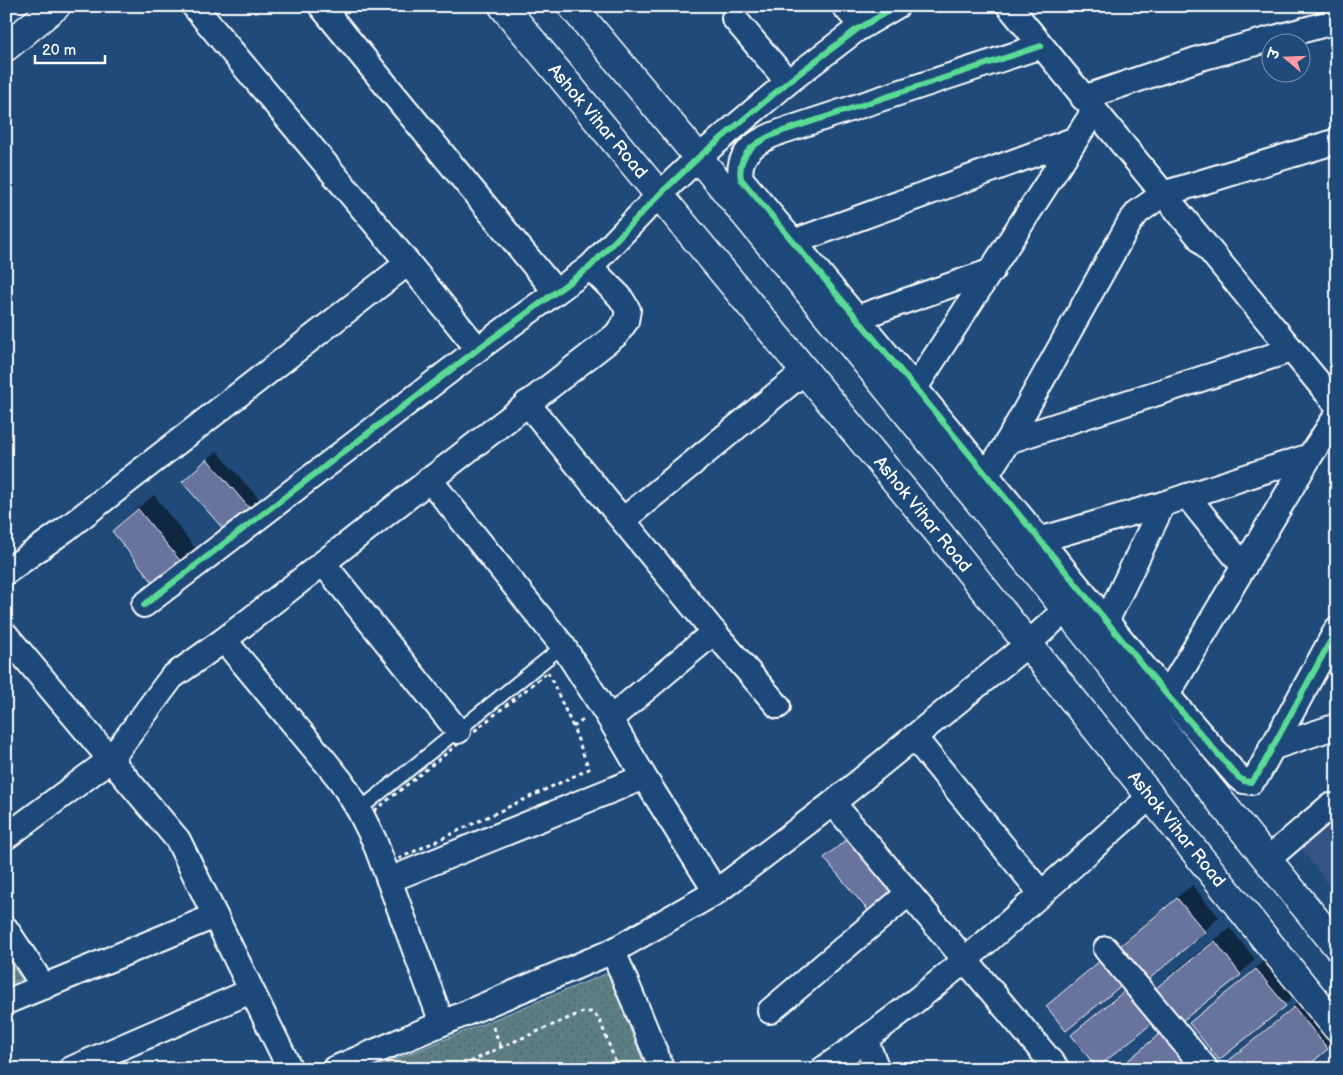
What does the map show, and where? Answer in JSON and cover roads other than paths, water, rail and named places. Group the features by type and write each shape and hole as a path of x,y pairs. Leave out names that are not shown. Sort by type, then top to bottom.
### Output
{"main road":[{"path":"6,47 56,6"},
{"name":"Ashok Vihar Road","path":"503,6 938,532 1337,1028"},
{"path":"572,6 699,157 972,491 1065,610 1337,946"}],"street":[{"path":"194,6 478,349"},
{"path":"321,6 556,292"},
{"path":"844,6 862,26"},
{"path":"144,605 478,349 590,267 659,195 699,157 788,82 862,26 897,6"},
{"path":"1009,6 1291,350 1335,399 1310,456 1167,695"},
{"path":"734,18 788,82"},
{"path":"915,388 1076,139 1089,104 1201,58 1337,21"},
{"path":"1041,46 760,140 753,146 742,162 741,178 1106,622 1231,769 1244,781 1251,782 1331,657 1337,629"},
{"path":"793,242 1076,139"},
{"path":"986,476 1008,441 1130,222 1138,212 1163,194 1337,141"},
{"path":"6,572 66,529 408,263"},
{"path":"6,837 111,760 172,677 224,640 616,334 626,321 628,310 620,297 590,267"},
{"path":"856,318 992,271"},
{"path":"1008,441 1291,350"},
{"path":"623,520 805,372"},
{"path":"527,403 714,632 778,706"},
{"path":"1039,540 1163,504 1310,456"},
{"path":"429,479 563,646 716,892"},
{"path":"1187,496 1244,566"},
{"path":"1106,622 1163,504"},
{"path":"323,563 458,731"},
{"path":"334,1069 613,950 716,892 834,803 1028,644 1065,610"},
{"path":"610,719 714,632"},
{"path":"6,635 178,840 290,1069"},
{"path":"224,640 324,760 360,810 374,840 442,1023"},
{"path":"1271,748 1337,726"},
{"path":"914,737 1041,893"},
{"path":"389,880 644,777"},
{"path":"823,1069 865,1039 965,960 1151,796"},
{"path":"834,803 1057,1069"},
{"path":"1267,860 1330,806"},
{"path":"770,1011 909,893"},
{"path":"6,1002 215,916"},
{"path":"6,929 44,987"},
{"path":"613,950 662,1069"},
{"path":"1106,950 1206,1069"},
{"path":"71,1069 252,991"},
{"path":"865,1039 878,1069"}],"lane":[{"path":"360,810 563,646"}]}
